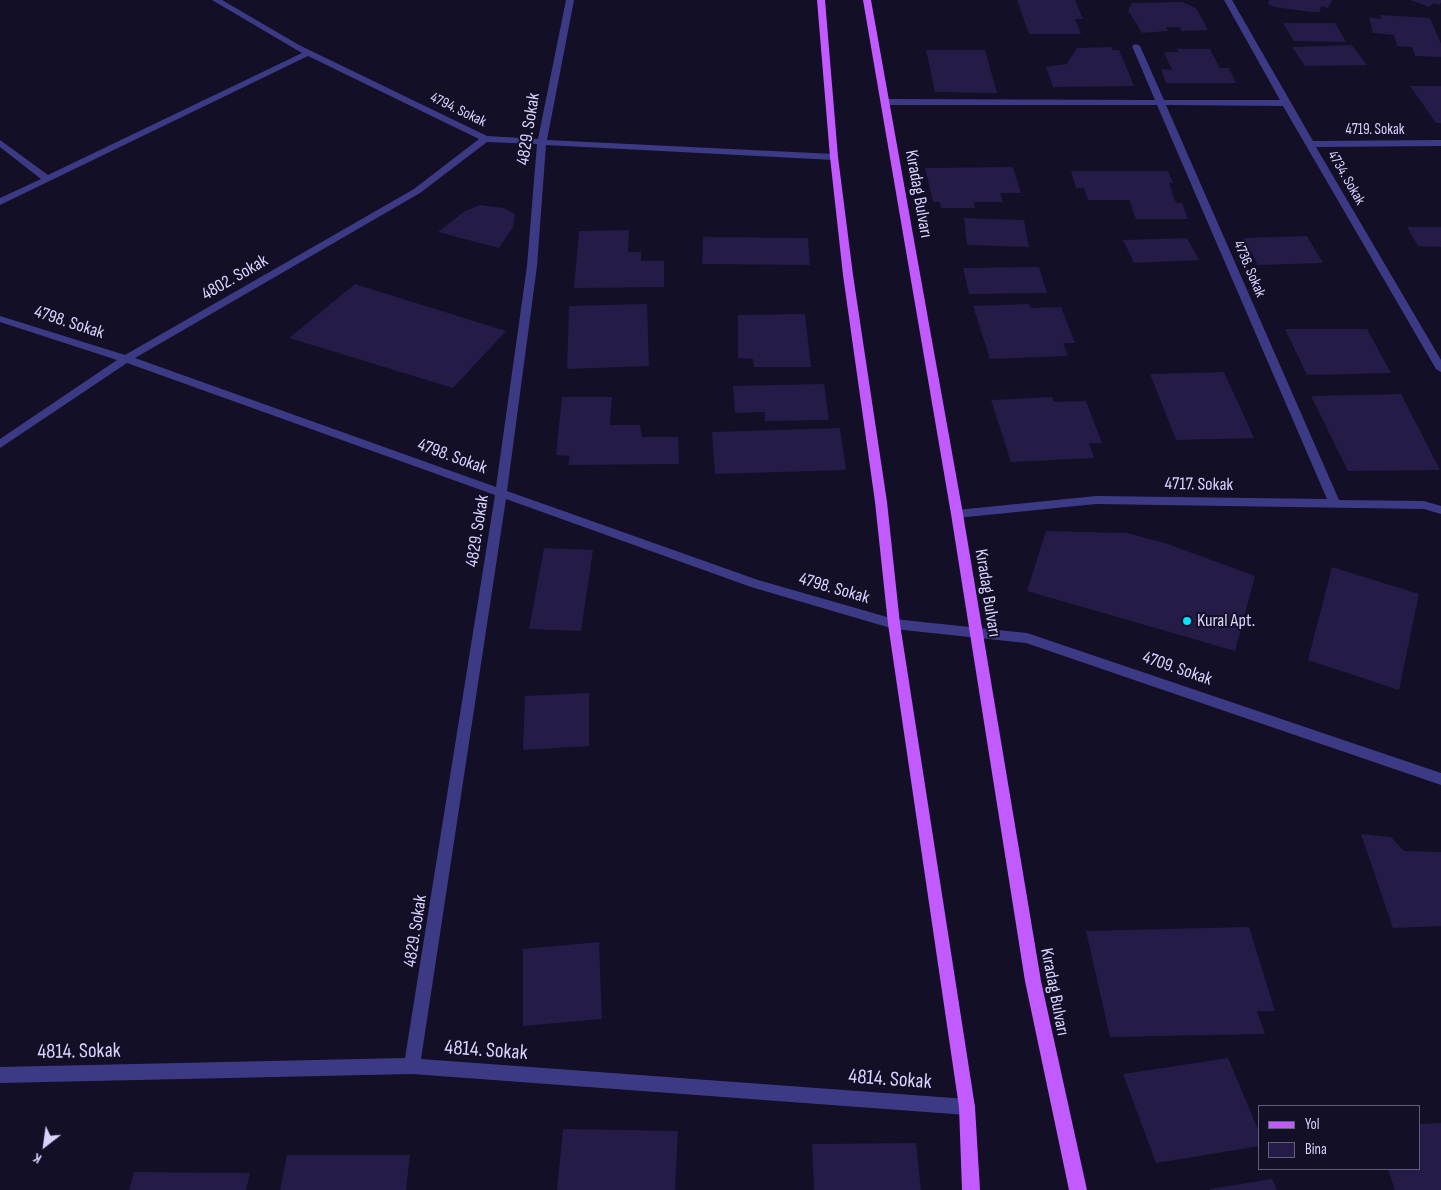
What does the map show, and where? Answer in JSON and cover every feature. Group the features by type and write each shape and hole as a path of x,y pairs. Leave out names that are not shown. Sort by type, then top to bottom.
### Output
{"main road":[{"path":"821,0 834,157 848,275 881,502 894,624 967,1107 971,1190"},
{"name":"Kıradag Bulvarı","path":"868,0 886,102 896,175 957,514 1033,981 1078,1190"}],"street":[{"name":"4794. Sokak","path":"216,0 308,53 485,139 834,157"},
{"name":"4829. Sokak","path":"412,1066 502,494 532,266 542,142 570,0"},
{"name":"4734. Sokak","path":"1228,0 1441,368"},
{"name":"4736. Sokak","path":"1136,46 1335,504"},
{"path":"0,202 308,53"},
{"path":"886,102 1286,103"},
{"name":"4802. Sokak","path":"0,444 126,359 417,191 485,139"},
{"path":"0,143 47,179"},
{"name":"4719. Sokak","path":"1310,144 1441,143"},
{"name":"4798. Sokak","path":"0,319 126,359 755,584 894,624"},
{"name":"4717. Sokak","path":"957,514 1096,500 1424,505 1441,510"},
{"name":"4709. Sokak","path":"894,624 1026,638 1441,779"},
{"name":"4814. Sokak","path":"0,1075 412,1066 967,1107"}],"building":[{"path":"1017,0 1075,0 1083,19 1075,19 1081,34 1029,34"},
{"path":"1269,0 1332,0 1328,8 1321,6 1320,12 1311,12 1275,7 1268,4"},
{"path":"1410,0 1441,0 1441,3 1439,5 1434,3 1429,7"},
{"path":"1183,2 1196,8 1208,30 1182,31 1179,27 1166,27 1168,31 1142,33 1128,10 1132,3"},
{"path":"1380,15 1430,18 1441,44 1441,57 1415,56 1412,47 1397,46 1394,35 1373,33 1369,17 1381,19"},
{"path":"1283,23 1335,23 1346,42 1294,41"},
{"path":"1352,45 1367,65 1305,66 1292,47"},
{"path":"1112,47 1112,50 1119,50 1134,86 1053,87 1046,67 1067,64 1077,48"},
{"path":"1177,49 1210,49 1220,68 1229,68 1236,83 1166,83 1161,69 1172,70 1164,52 1179,52"},
{"path":"926,50 985,50 997,93 935,92"},
{"path":"1410,86 1441,86 1441,123 1436,123"},
{"path":"1013,167 1021,193 1000,193 1003,202 974,202 975,208 941,208 940,202 933,202 925,168"},
{"path":"1071,171 1168,171 1173,183 1169,183 1176,203 1182,203 1188,219 1136,219 1129,200 1088,200 1084,188 1076,188"},
{"path":"480,205 504,208 515,214 513,227 499,248 438,232 465,211"},
{"path":"964,218 1024,220 1029,247 967,245"},
{"path":"1407,227 1441,227 1441,247 1418,246"},
{"path":"629,230 628,252 641,252 641,261 664,261 664,287 574,288 579,231"},
{"path":"1307,236 1323,263 1258,265 1243,238"},
{"path":"703,237 808,238 810,265 702,264"},
{"path":"1187,238 1199,260 1134,263 1123,240"},
{"path":"1039,267 1047,293 969,294 963,268"},
{"path":"355,284 506,331 453,388 289,338"},
{"path":"647,304 649,366 567,369 569,306"},
{"path":"1029,304 1031,308 1061,307 1075,343 1063,343 1068,356 990,359 973,306"},
{"path":"805,314 811,367 754,367 753,359 738,358 738,315"},
{"path":"1285,329 1367,329 1391,373 1307,375"},
{"path":"1224,372 1254,438 1176,440 1150,374"},
{"path":"824,384 829,420 765,421 765,412 735,413 733,386"},
{"path":"1401,394 1440,470 1348,471 1311,396"},
{"path":"562,397 612,397 610,425 640,425 642,437 678,437 679,464 568,465 570,456 556,455"},
{"path":"1052,397 1054,402 1086,401 1102,443 1089,443 1094,458 1011,462 991,400"},
{"path":"840,428 846,470 715,474 712,432"},
{"name":"Kural Apt.","path":"1046,531 1127,533 1165,543 1255,576 1235,651 1027,591"},
{"path":"544,548 593,550 581,631 529,629"},
{"path":"1332,567 1419,594 1399,690 1308,660"},
{"path":"589,693 589,746 523,750 525,696"},
{"path":"1361,834 1391,837 1404,851 1441,852 1441,926 1393,928"},
{"path":"1249,927 1275,1011 1257,1011 1265,1034 1110,1037 1086,931"},
{"path":"599,942 602,1019 523,1026 523,949"},
{"path":"1228,1058 1258,1129 1258,1146 1156,1163 1123,1074"},
{"path":"1441,1123 1441,1190 1395,1190 1388,1170 1421,1170 1421,1124"},
{"path":"563,1129 678,1131 675,1190 557,1190"},
{"path":"916,1143 921,1190 814,1190 812,1144"},
{"path":"287,1155 410,1155 406,1190 280,1190"},
{"path":"134,1172 250,1173 246,1190 129,1190"},
{"path":"1272,1179 1277,1190 1210,1190 1210,1189"}],"place":[{"name":"Kural Apt.","path":"1187,621"}]}
